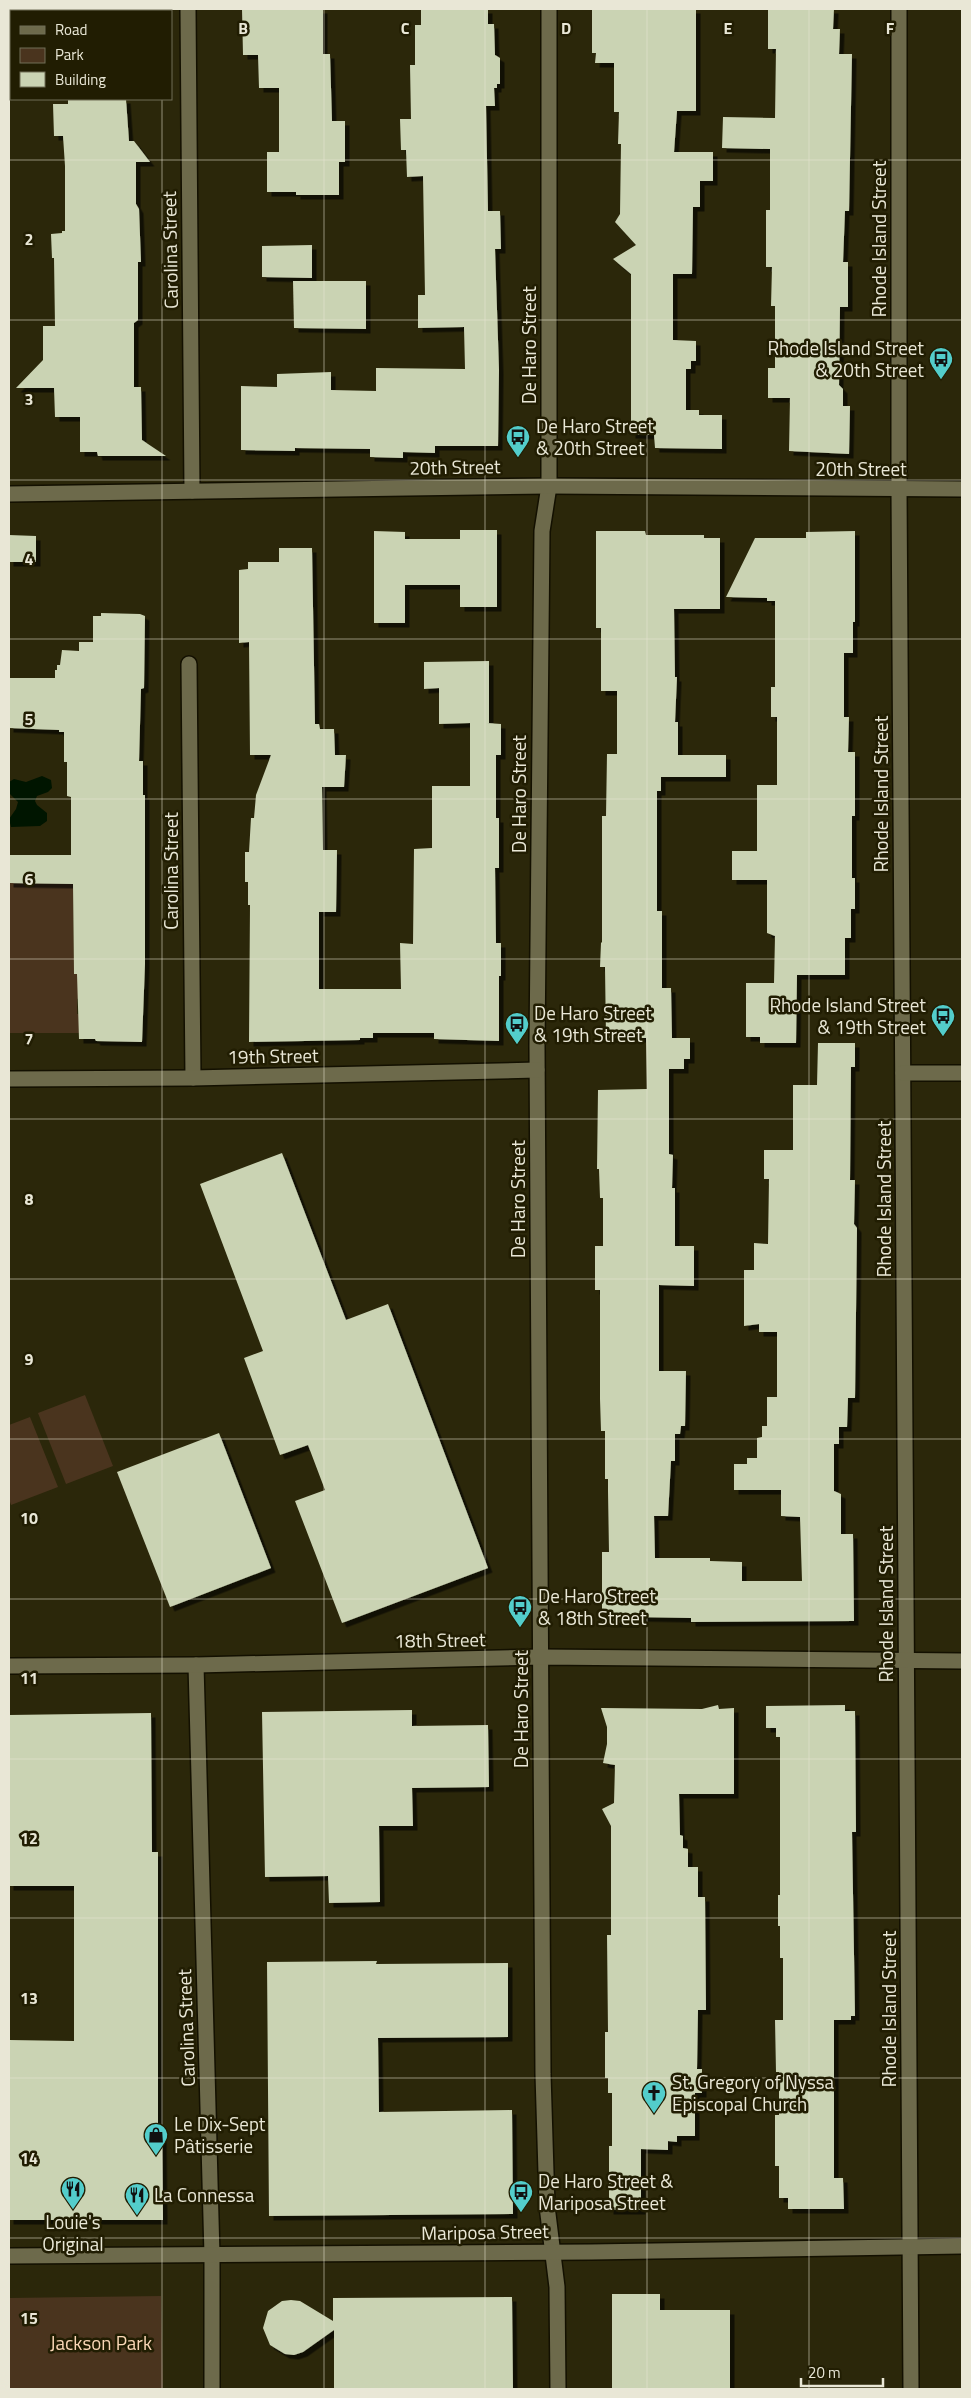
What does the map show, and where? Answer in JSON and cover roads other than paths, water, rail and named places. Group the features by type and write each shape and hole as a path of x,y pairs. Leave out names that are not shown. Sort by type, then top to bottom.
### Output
{"street":[{"name":"Carolina Street","path":"188,9 192,491"},
{"name":"De Haro Street","path":"549,9 549,486 542,530 537,1070 543,2074 547,2206 556,2288 558,2389"},
{"name":"Rhode Island Street","path":"899,9 899,489 911,2389"},
{"name":"20th Street","path":"9,494 549,486 962,489"},
{"name":"Carolina Street","path":"190,664 193,1078"},
{"name":"19th Street","path":"9,1079 193,1078 537,1070"},
{"path":"903,1073 962,1074"},
{"name":"18th Street","path":"9,1666 196,1665 540,1657 962,1661"},
{"name":"Carolina Street","path":"196,1665 212,2255 212,2389"},
{"name":"Mariposa Street","path":"9,2256 962,2246"}],"place":[{"name":"Rhode Island Street & 20th Street","path":"941,380"},
{"name":"De Haro Street & 20th Street","path":"518,458"},
{"name":"Rhode Island Street & 19th Street","path":"943,1037"},
{"name":"De Haro Street & 19th Street","path":"517,1045"},
{"name":"De Haro Street & 18th Street","path":"520,1628"},
{"name":"St. Gregory of Nyssa Episcopal Church","path":"654,2114"},
{"name":"Le Dix-Sept Pâtisserie","path":"156,2156"},
{"name":"Louie's Original","path":"73,2210"},
{"name":"De Haro Street & Mariposa Street","path":"521,2213"},
{"name":"La Connessa","path":"137,2216"}],"park label":[{"name":"Jackson Park","path":"101,2343"}]}
